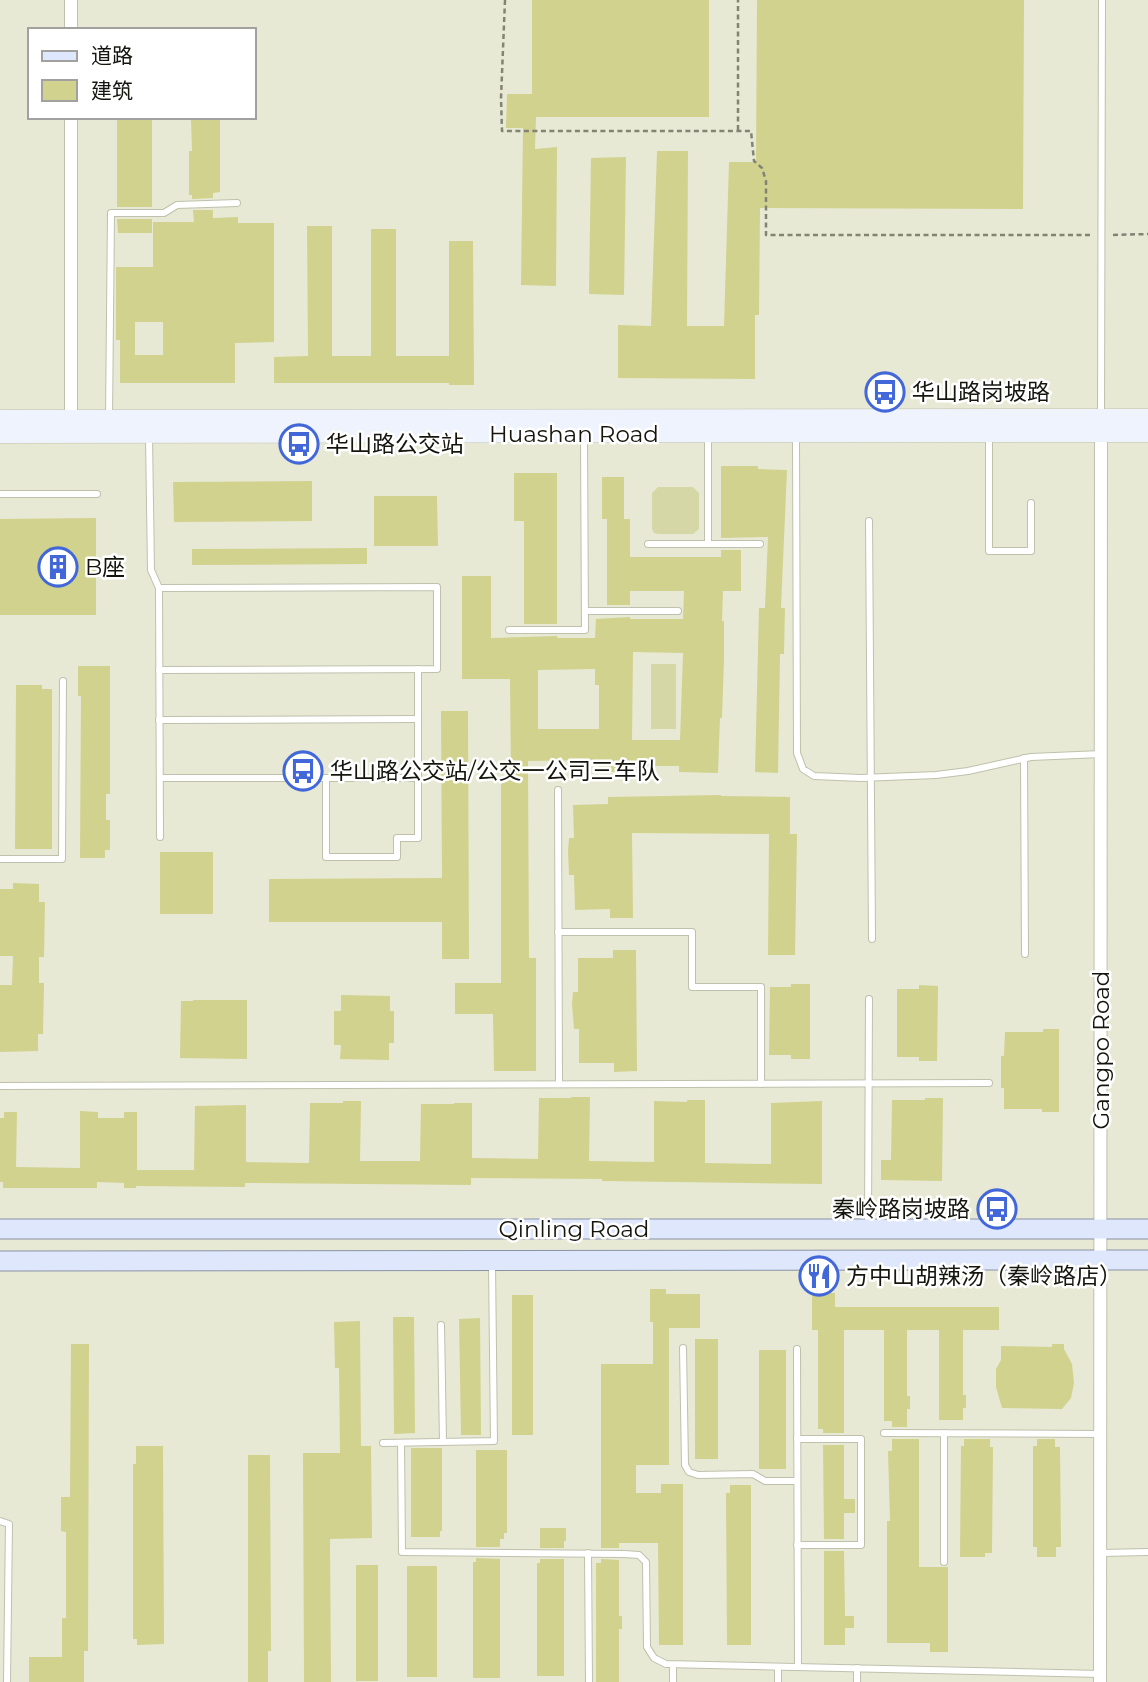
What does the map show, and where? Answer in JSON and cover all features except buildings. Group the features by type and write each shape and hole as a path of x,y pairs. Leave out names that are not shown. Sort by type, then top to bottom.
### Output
{"main road":[{"name":"Qinling Road","path":"0,1229 1148,1228"},
{"name":"Qinling Road","path":"0,1261 1148,1260"}],"street":[{"path":"71,0 71,28"},
{"path":"71,119 71,419"},
{"name":"Huashan Road","path":"0,434 989,433 1101,426 1148,418"},
{"name":"Huashan Road","path":"0,419 1101,426 1148,433"},
{"name":"Gangpo Road","path":"1100,1678 1101,426"}],"lane":[{"path":"1101,426 1102,0"},
{"path":"109,419 111,213 164,213 177,205 237,203"},
{"path":"796,433 797,753 803,769 814,776 871,778 936,775 968,771 1024,758 1101,754"},
{"path":"989,433 989,551 1031,551 1031,503"},
{"path":"149,434 151,569 159,588 160,837"},
{"path":"509,630 585,630 584,434"},
{"path":"708,434 708,544"},
{"path":"0,495 97,494"},
{"path":"869,521 872,939"},
{"path":"648,544 760,544"},
{"path":"159,588 437,587 437,669 159,670"},
{"path":"585,611 678,611"},
{"path":"326,778 326,857 397,856 397,838 418,838 418,669"},
{"path":"0,859 62,859 63,681"},
{"path":"159,720 418,719"},
{"path":"1024,758 1025,954"},
{"path":"160,778 418,778"},
{"path":"558,790 559,1084"},
{"path":"558,932 692,932 692,987 761,987 761,1084"},
{"path":"868,1229 869,999"},
{"path":"0,1086 989,1083"},
{"path":"383,1443 494,1441 492,1261"},
{"path":"441,1325 443,1442"},
{"path":"682,1348 685,1465 689,1472 698,1475 753,1474 765,1481 797,1481"},
{"path":"797,1349 798,1667"},
{"path":"884,1433 1100,1434"},
{"path":"944,1433 944,1562"},
{"path":"797,1439 861,1439 861,1545 797,1545"},
{"path":"401,1443 402,1552 639,1555 646,1562 647,1647 654,1658 666,1664 857,1668 1100,1678"},
{"path":"0,1521 9,1524 7,1682"},
{"path":"1100,1553 1148,1552"},
{"path":"588,1553 589,1682"},
{"path":"778,1667 778,1682"},
{"path":"673,1668 673,1682"},
{"path":"857,1668 857,1682"}],"path":[{"path":"505,0 502,131 751,131 754,160 762,168 766,181 766,235 1148,234"},
{"path":"738,0 738,131"}],"green space":[{"path":"658,487 693,487 699,493 699,529 693,534 654,533 652,493"},
{"path":"651,664 676,664 676,729 651,729"}],"place":[{"name":"华山路岗坡路","path":"885,392"},
{"name":"华山路公交站","path":"299,444"},
{"name":"B座","path":"58,567"},
{"name":"华山路公交站/公交一公司三车队","path":"303,771"},
{"name":"秦岭路岗坡路","path":"997,1209"},
{"name":"方中山胡辣汤（秦岭路店）","path":"819,1276"}]}
